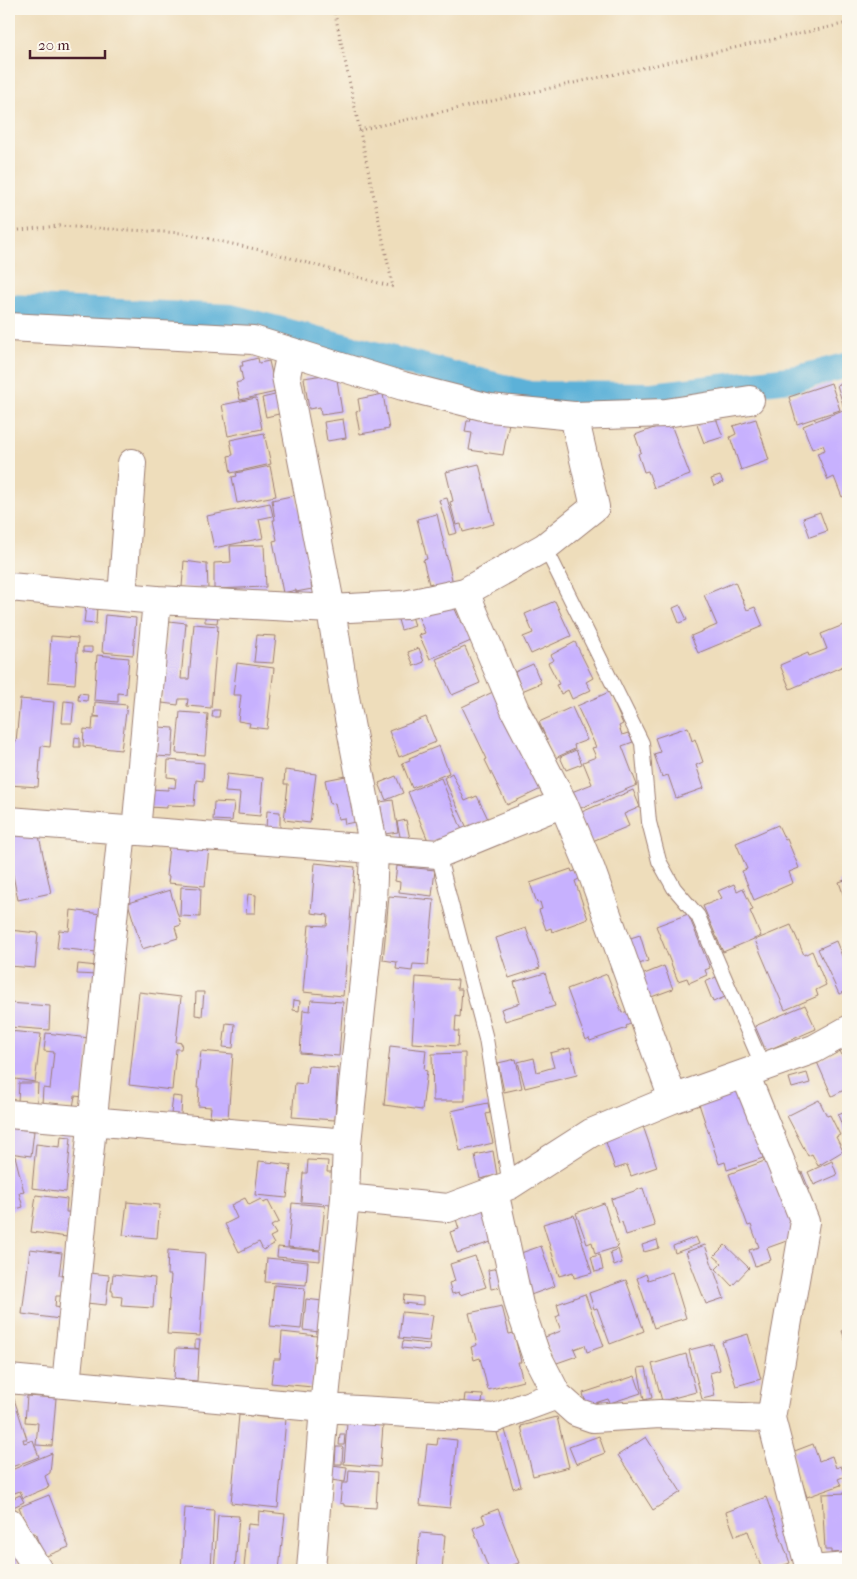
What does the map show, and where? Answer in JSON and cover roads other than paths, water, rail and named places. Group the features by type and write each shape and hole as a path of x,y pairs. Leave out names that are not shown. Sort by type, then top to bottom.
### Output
{"street":[{"path":"9,327 253,340 402,386 490,408 574,416 666,413 750,400"},
{"path":"291,352 286,376 331,609 344,692 374,849 372,904 347,1143 346,1198 324,1408 311,1570"},
{"path":"9,587 157,600 331,609 405,605 465,592 545,547 595,507 574,416"},
{"path":"122,597 132,463"},
{"path":"465,592 516,710 563,803 591,870 673,1100"},
{"path":"66,1384 93,1121 157,600"},
{"path":"9,821 438,854 563,803"},
{"path":"346,1198 448,1208 502,1188 591,1133 673,1100 814,1049 848,1030"},
{"path":"754,1070 806,1222 771,1418 810,1570 848,1567"},
{"path":"9,1114 347,1143"},
{"path":"502,1188 519,1305 535,1352 557,1395 576,1412 593,1418 660,1414 771,1418"},
{"path":"9,1379 324,1408 495,1418 557,1395"},
{"path":"9,1522 38,1570"}],"lane":[{"path":"545,547 642,743 648,822 659,861 674,888 698,916 754,1070"},
{"path":"438,854 486,1039 502,1188"}],"waterway":[{"path":"9,307 231,317 530,394 652,395 798,378 848,365"}]}
